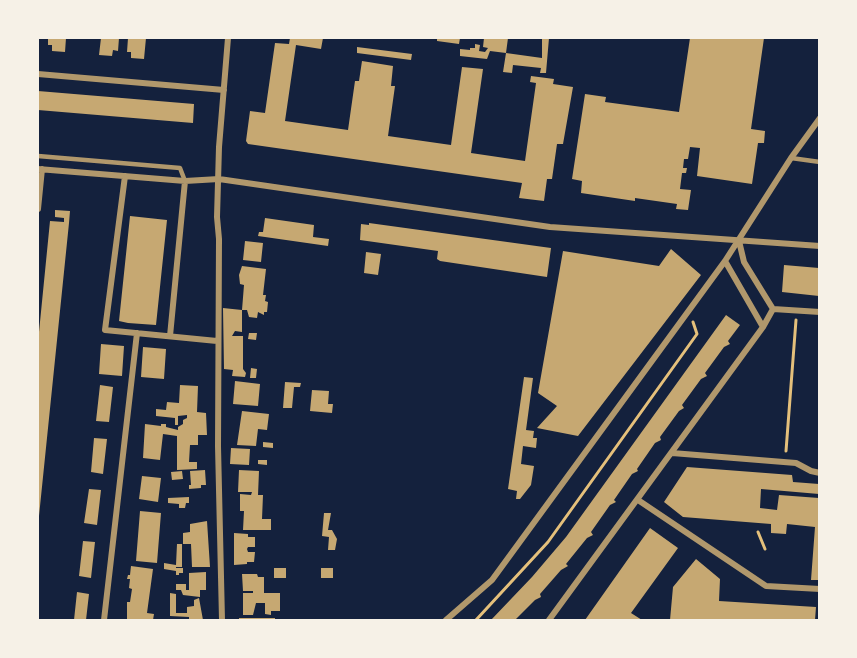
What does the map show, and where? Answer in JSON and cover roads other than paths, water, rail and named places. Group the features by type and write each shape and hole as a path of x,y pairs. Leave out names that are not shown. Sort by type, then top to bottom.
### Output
{"street":[{"path":"222,621 217,217 219,147 228,38"},
{"path":"38,74 224,90"},
{"path":"446,621 492,580 689,312 739,241 819,118"},
{"path":"38,209 40,169 185,181 219,179 550,226 819,246"},
{"path":"125,176 105,330 218,341"},
{"path":"170,336 185,181"},
{"path":"739,241 744,262 773,309"},
{"path":"725,261 763,327"},
{"path":"773,309 819,312"},
{"path":"549,621 763,327 773,309"},
{"path":"104,621 137,333"},
{"path":"672,453 796,463 819,473"},
{"path":"638,500 766,586 819,589"}],"lane":[{"path":"38,156 180,168 185,181"},
{"path":"791,158 819,162"}]}
